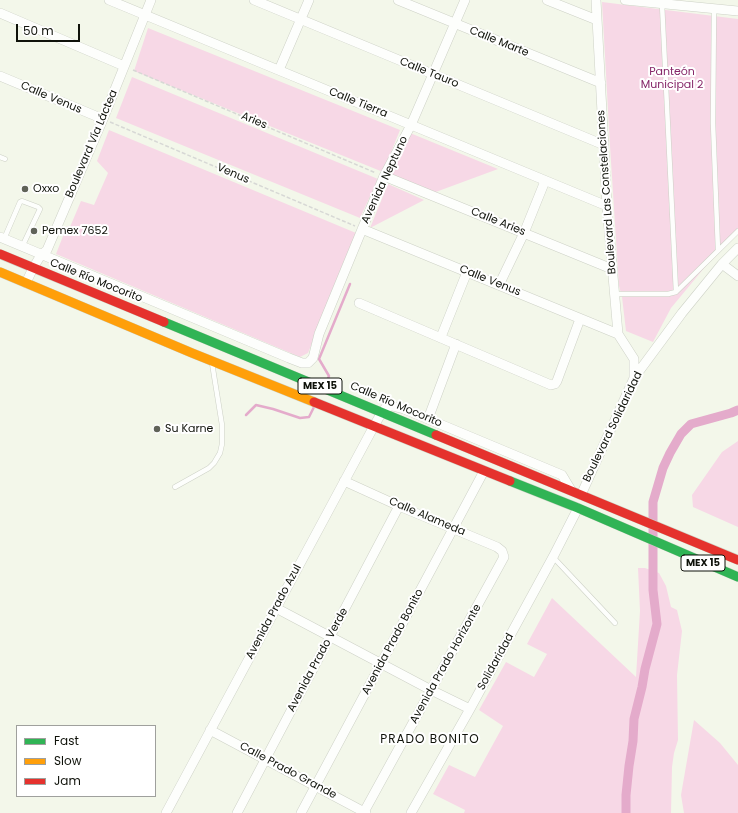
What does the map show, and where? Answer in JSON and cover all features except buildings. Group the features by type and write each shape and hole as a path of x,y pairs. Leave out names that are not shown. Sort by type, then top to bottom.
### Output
{"main road":[{"name":"Calle Río Mocorito","path":"0,254 738,560"},
{"name":"MEX 15","path":"0,272 211,360 578,508 738,577"}],"street":[{"name":"Calle Tierra","path":"109,0 607,206"},
{"name":"Boulevard Vía Láctea","path":"26,283 41,255 47,250 103,119 151,0"},
{"name":"Calle Tauro","path":"254,0 604,145"},
{"path":"279,70 309,0"},
{"name":"Calle Marte","path":"398,0 601,83"},
{"name":"Avenida Neptuno","path":"41,255 304,364 310,362 313,358 319,334 384,176 411,125 465,0"},
{"path":"547,0 597,20"},
{"name":"Boulevard Las Constelaciones","path":"596,0 607,206 618,334 634,359 634,378"},
{"path":"625,0 738,11"},
{"path":"0,13 124,66"},
{"name":"Calle Venus","path":"0,76 103,119"},
{"name":"Calle Aries","path":"384,176 612,268"},
{"path":"499,285 524,233 546,181"},
{"name":"Calle Venus","path":"362,229 618,334"},
{"path":"2,238 41,255"},
{"name":"Boulevard Solidaridad","path":"581,495 634,378 671,326 722,264 738,248"},
{"path":"722,264 738,276"},
{"path":"441,338 467,272"},
{"path":"359,303 550,385 557,382 580,319"},
{"path":"428,419 456,344"},
{"path":"382,412 386,407 392,406 404,409 562,475 571,490"},
{"name":"Avenida Prado Azul","path":"166,813 382,412"},
{"name":"Avenida Prado Bonito","path":"301,813 484,471"},
{"name":"Calle Alameda","path":"344,481 497,547 502,551 504,557"},
{"name":"Avenida Prado Verde","path":"237,813 399,506"},
{"name":"Solidaridad","path":"411,813 470,709 578,508"},
{"name":"Avenida Prado Horizonte","path":"365,813 504,557"},
{"path":"276,608 470,709"},
{"name":"Calle Prado Grande","path":"210,730 365,813"}],"lane":[{"path":"662,4 676,292"},
{"path":"714,9 713,123 718,250"},
{"path":"0,157 5,159"},
{"path":"2,238 20,202 22,201 38,207 40,209 22,246"},
{"path":"614,294 668,294 676,292 738,231"},
{"path":"175,487 209,468 214,464 220,453 222,425 211,360"},
{"path":"553,557 616,623"}],"path":[{"name":"Aries","path":"124,66 384,176"},
{"name":"Venus","path":"103,119 362,229"}],"green space":[{"name":"Panteón Municipal 2","path":"602,2 738,19 738,233 715,255 671,308 653,342 626,331 622,297 619,286"},
{"path":"148,28 400,130 383,172 134,71"},
{"path":"132,77 378,179 360,218 116,118"},
{"path":"109,130 356,233 308,353 300,357 56,254 67,226 70,227 81,201 94,205 108,173 97,161"},
{"path":"410,133 498,169 433,193 391,176"},
{"path":"388,184 424,200 370,228"},
{"path":"738,441 738,527 693,507 692,495 722,452"},
{"path":"638,568 645,568 659,573 666,586 671,607 677,610 682,631 677,675 678,740 672,767 671,813 464,813 465,810 433,794 449,765 475,777 503,726 479,710 506,662 534,677 547,654 527,644 552,598 636,677 640,611"},
{"path":"694,720 720,743 738,765 738,813 684,813 681,795"}],"waterway":[{"path":"325,385 329,376 319,359 350,284"},
{"path":"246,415 256,405 300,418 309,417 314,407"},
{"path":"626,813 626,795 633,741 634,719 657,624 653,590 653,502 663,468 681,434 691,424 738,410"}],"traffic: fast":[{"path":"164,322 436,435"},
{"path":"510,481 578,508 738,577"}],"traffic: slow":[{"path":"0,272 192,353 314,402"}],"traffic: jam":[{"path":"0,254 164,322"},
{"path":"314,402 510,481"},
{"path":"436,435 738,560"}],"place":[{"name":"Oxxo","path":"25,189"},
{"name":"Pemex 7652","path":"34,231"},
{"name":"Su Karne","path":"157,429"}],"district":[{"name":"PRADO BONITO","path":"430,740"}]}
